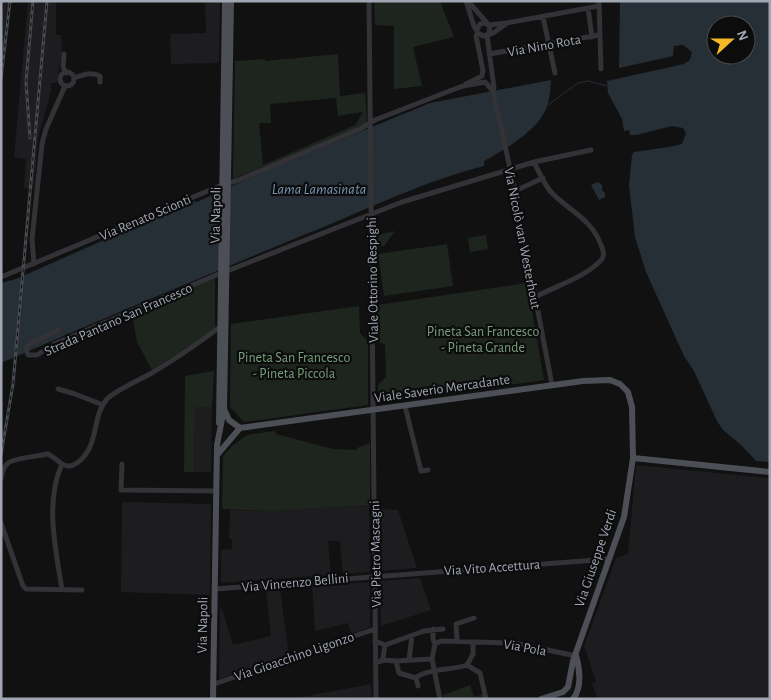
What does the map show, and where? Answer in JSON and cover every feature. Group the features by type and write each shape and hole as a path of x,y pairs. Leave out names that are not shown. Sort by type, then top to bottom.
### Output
{"main road":[{"name":"Via Napoli","path":"219,429 224,409 224,1"},
{"name":"Via Napoli","path":"225,185 231,1"},
{"name":"Via Napoli","path":"213,699 220,327 224,272"},
{"name":"Viale Saverio Mercadante","path":"240,428 583,381 610,380 620,384 625,388 631,399 632,407"},
{"name":"Via Giuseppe Verdi","path":"541,699 562,692 568,687 573,661 624,517 633,458 632,407"},
{"path":"217,455 240,428 229,420 224,409"},
{"path":"633,458 770,472"},
{"name":"Via Giuseppe Verdi","path":"572,699 578,690 579,678 576,656"}],"street":[{"name":"Viale Ottorino Respighi","path":"369,1 373,410"},
{"path":"467,1 488,24"},
{"name":"Via Nicolò van Westerhout","path":"467,1 474,26 478,32 476,36 483,80 493,91"},
{"path":"506,23 493,33 483,36 478,32 480,24 483,22 488,24 506,23 588,8 599,4 601,68"},
{"path":"588,8 592,36"},
{"path":"543,17 555,73"},
{"name":"Via Nicolò van Westerhout","path":"488,24 490,30 488,34 493,91 515,191 552,385"},
{"name":"Via Nino Rota","path":"489,54 599,35"},
{"path":"64,54 63,67 66,73 70,73 74,78"},
{"path":"488,72 492,77 491,81 463,86 488,72"},
{"path":"65,86 61,79 66,73"},
{"path":"65,86 72,84 74,78 82,74 95,73 100,76 100,82"},
{"path":"34,264 32,239 42,144 46,129 65,86"},
{"name":"Via Renato Scionti","path":"1,277 463,86"},
{"path":"224,272 371,212 510,168 591,150"},
{"path":"534,162 551,192 591,226 599,238 604,252 601,259 587,271 535,297"},
{"path":"515,191 543,178"},
{"name":"Strada Pantano San Francesco","path":"59,330 31,343 26,348 28,355 37,355 54,344 224,272"},
{"path":"1,478 8,462 48,454 61,466 71,466 78,462 91,448 103,405 109,397 152,373 220,327"},
{"path":"58,390 75,394 103,405"},
{"path":"405,406 421,471 428,470"},
{"name":"Via Pietro Mascagni","path":"373,410 375,641 378,662 376,699"},
{"path":"122,464 122,490 216,491"},
{"path":"61,466 53,501 55,540 62,590"},
{"path":"1,523 26,589 82,590"},
{"name":"Via Vito Accettura","path":"375,576 609,559"},
{"name":"Via Vincenzo Bellini","path":"215,589 375,576"},
{"path":"457,642 456,624 474,618"},
{"name":"Via Gioacchino Ligonzo","path":"214,684 375,629"},
{"path":"375,641 385,646 424,631 443,629"},
{"path":"433,630 435,644 432,660 440,699"},
{"path":"409,660 412,636"},
{"name":"Via Pola","path":"435,644 441,641 514,643 576,656"},
{"path":"467,665 473,654 473,642"},
{"path":"378,662 383,658 385,646"},
{"path":"378,662 432,660"},
{"path":"396,661 399,673 416,678"},
{"path":"416,678 422,673 467,665 480,673 486,699"},
{"path":"416,678 418,686"}],"shaded area":[{"path":"1,1 11,1 1,83"},
{"path":"28,1 56,1 56,35 61,35 62,49 57,83 51,83 51,91 38,138 34,189 24,188 26,159 14,157"},
{"path":"205,1 220,1 219,63 171,64 170,34 206,33"},
{"path":"195,407 212,407 211,472 194,472"},
{"path":"636,465 770,478 770,699 597,698 592,683 596,681 584,646 616,558 628,554"},
{"path":"122,502 211,504 210,595 121,592"},
{"path":"369,505 370,572 343,574 340,541 328,541 331,575 221,583 221,550 232,549 232,539 229,539 230,510 271,511"},
{"path":"379,509 398,510 417,568 380,571"},
{"path":"420,578 431,610 381,626 380,581"},
{"path":"370,582 370,626 368,628 351,634 348,623 315,631 312,586"},
{"path":"280,589 289,655 219,679 220,609 222,609 233,645 271,636 266,590"},
{"path":"371,684 372,699 294,699 317,694"}],"green space":[{"path":"374,1 440,1 454,37 413,47 422,86 394,89 394,26 375,25"},
{"path":"338,54 340,96 365,93 367,123 233,179 235,61 265,59 265,61","holes":["336,98 338,116 363,112 355,125 263,165 259,123 271,123 270,104"]},
{"path":"395,231 384,246 377,247 377,235"},
{"path":"486,235 488,249 470,252 468,238"},
{"path":"447,244 453,286 384,296 378,254"},
{"path":"215,277 215,329 152,370 137,342 132,313"},
{"name":"Pineta San Francesco - Pineta Grande","path":"527,283 544,380 378,403 378,385 386,377 385,344 377,342 377,305"},
{"name":"Pineta San Francesco - Pineta Piccola","path":"359,306 360,333 368,342 368,405 244,422 230,407 231,324"},
{"path":"214,371 212,407 195,407 194,472 184,472 185,376"},
{"path":"275,431 276,434 333,449 357,450 357,448 370,443 370,505 271,511 222,509 223,456 233,445 247,435"},
{"path":"470,685 474,697 483,694 484,699 444,699 443,695"}],"water":[{"path":"620,1 770,1 770,462 756,461 723,430 717,421 694,371 684,356 646,272 635,237 629,185 632,155 634,152 682,144 686,133 683,128 672,126 630,135 629,130 624,131 622,119 608,93 607,81 684,64 690,60 692,52 683,45 674,46 673,56 619,68"},
{"name":"Lama Lamasinata","path":"551,80 548,104 540,119 518,140 484,161 484,166 440,179 396,196 1,363 1,283 16,279 192,201 197,202 258,174 430,103"},
{"path":"598,182 602,185 602,190 605,193 605,197 599,200 591,185"}],"waterway":[{"name":"Lama Lamasinata","path":"548,105 578,83 588,81 607,86"}],"railway":[{"path":"1,79 10,1"},
{"path":"30,138 26,82 33,1"},
{"path":"1,455 13,384 47,1"}]}
